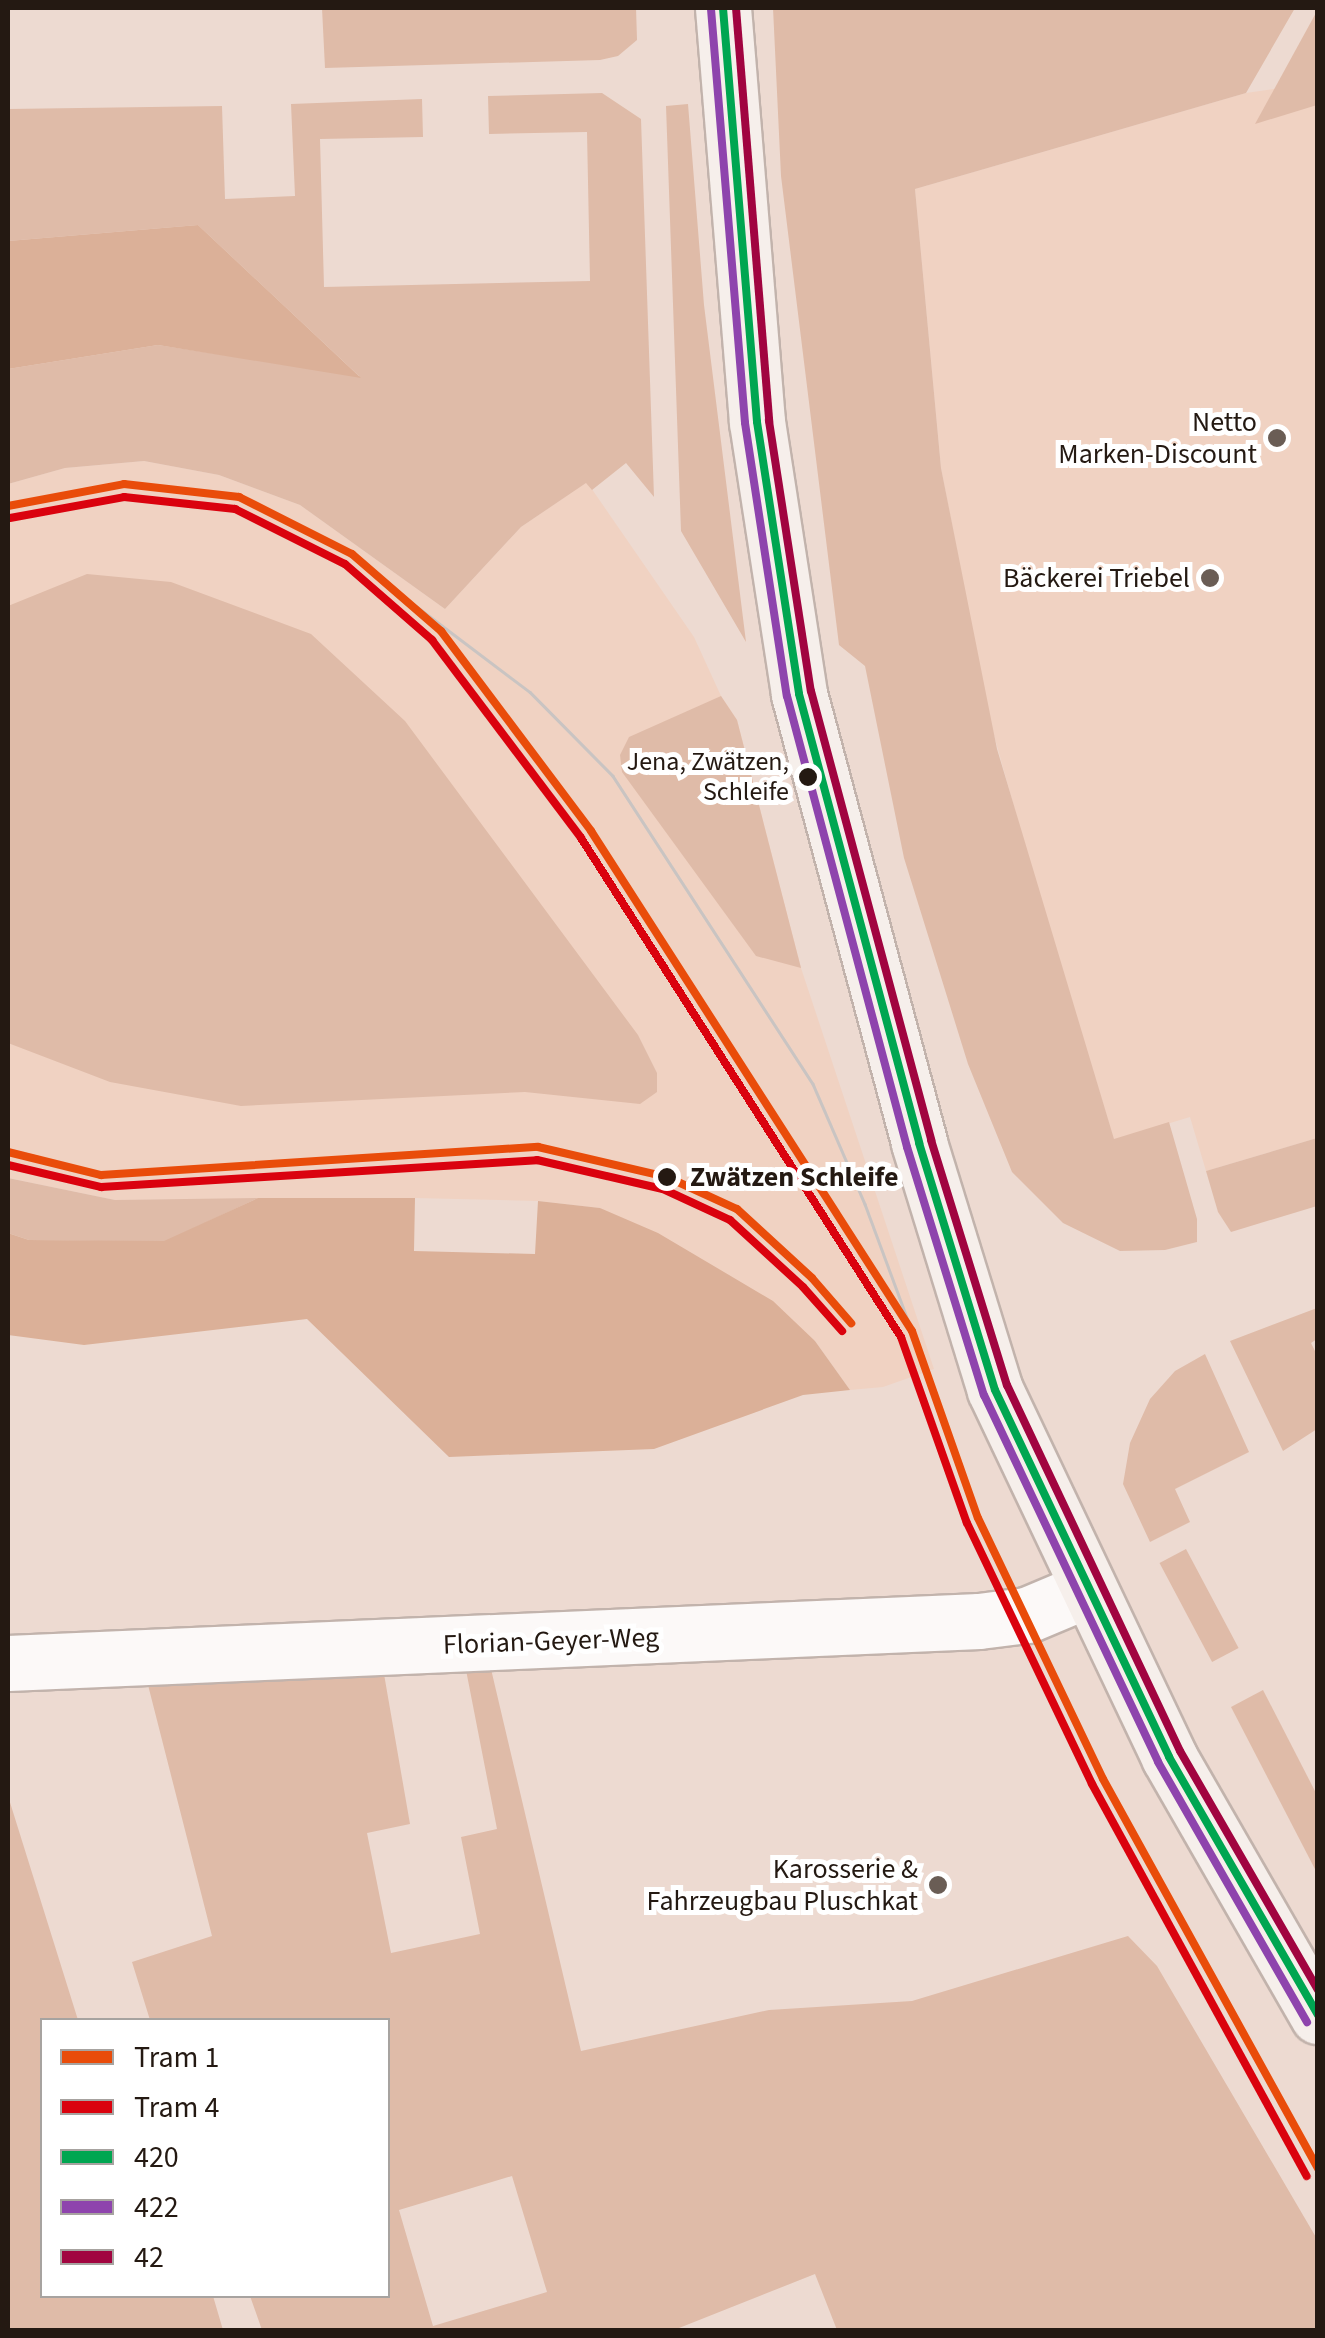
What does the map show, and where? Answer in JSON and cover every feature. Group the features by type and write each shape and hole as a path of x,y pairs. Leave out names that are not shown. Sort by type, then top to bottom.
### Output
{"main road":[{"path":"723,8 757,422 799,694 918,1143 995,1390 1169,1757 1318,2016"}],"street":[{"name":"Florian-Geyer-Weg","path":"8,1664 979,1621 1027,1616 1089,1588"}],"shaded area":[{"path":"322,8 636,8 637,40 618,56 600,60 325,68"},
{"path":"773,8 1295,8 1246,93 915,189 941,468 997,749 1114,1139 1169,1122 1197,1219 1197,1242 1165,1250 1120,1251 1063,1223 1012,1172 968,1064 904,858 865,666 839,645 781,176"},
{"path":"1317,11 1317,105 1255,124"},
{"path":"1317,83 1317,1138 1206,1171 1190,1117 1114,1140 1030,864 990,721 941,468 915,189 1246,93"},
{"path":"602,93 641,119 654,497 626,463 592,490 586,483 521,527 445,609 300,505 219,475 144,461 65,468 8,484 8,369 158,345 359,376 198,225 8,241 8,109 222,106 225,199 295,196 291,104 422,99 423,137 320,139 324,287 590,281 587,132 489,134 488,96"},
{"path":"688,104 704,305 746,642 681,531 666,106"},
{"path":"198,225 361,378 158,345 8,369 8,241"},
{"name":"Zwätzen Schleife","path":"144,461 219,475 300,505 445,609 521,527 587,482 694,637 721,696 737,720 801,968 934,1369 883,1387 850,1390 815,1341 600,1208 538,1201 415,1198 115,1200 8,1178 8,484 65,468"},
{"path":"87,574 171,582 311,634 405,721 638,1035 657,1073 657,1092 640,1104 525,1092 241,1106 110,1082 8,1043 8,606"},
{"path":"721,696 737,720 801,968 756,956 622,772 620,755 629,737"},
{"path":"1317,1138 1317,1206 1231,1232 1218,1212 1206,1171"},
{"path":"8,1178 115,1200 258,1198 164,1242 29,1240 8,1233"},
{"path":"258,1198 415,1198 414,1251 535,1254 538,1201 600,1208 658,1233 773,1301 815,1341 850,1390 803,1395 654,1449 449,1457 307,1319 84,1345 8,1335 8,1233 29,1240 164,1241"},
{"path":"1317,1308 1317,1339 1311,1343 1317,1355 1317,1429 1283,1451 1230,1341"},
{"path":"1205,1354 1249,1452 1175,1489 1190,1522 1150,1542 1123,1484 1130,1443 1150,1399 1175,1371"},
{"path":"1186,1549 1239,1648 1212,1662 1160,1563"},
{"path":"491,1669 581,2051 769,2010 912,2001 1128,1936 1157,1966 1317,2239 1317,2330 837,2330 815,2274 674,2330 262,2330 251,2298 390,2298 390,2018 149,2018 132,1962 212,1936 148,1685 384,1674 410,1824 367,1833 391,1953 480,1934 461,1837 497,1829 466,1670","holes":["512,2176 547,2292 433,2326 399,2210"]},
{"path":"1263,1690 1317,1795 1317,1873 1231,1707"},
{"path":"8,1796 77,2018 40,2018 40,2298 214,2298 223,2330 8,2330"}],"tram line":[{"name":"1","path":"8,506 124,484 239,497 352,554 441,631 591,831 912,1331 978,1518 1103,1779 1318,2169"},
{"name":"4","path":"10,518 124,497 235,509 345,564 432,640 581,838 901,1337 967,1523 1092,1784 1307,2176"},
{"path":"399,593 530,692 613,776 813,1084 865,1204 912,1331"},
{"name":"1","path":"8,1152 101,1175 538,1147 667,1177 737,1209 812,1278 851,1323"},
{"name":"4","path":"8,1165 101,1187 537,1160 663,1189 730,1220 803,1287 842,1331"}],"transit line":[{"name":"420","path":"723,8 757,422 799,694 919,1143 995,1390 1169,1757 1318,2015"},
{"name":"42","path":"736,8 769,421 811,691 931,1140 1007,1385 1180,1751 1318,1990"},
{"name":"422","path":"711,9 745,423 787,696 907,1147 984,1395 1158,1762 1307,2022"}],"place":[{"name":"Netto Marken-Discount","path":"1277,438"},
{"name":"Bäckerei Triebel","path":"1210,578"},
{"name":"Jena, Zwätzen, Schleife","path":"808,777"},
{"name":"Zwätzen Schleife","path":"667,1177"},
{"name":"Karosserie & Fahrzeugbau Pluschkat","path":"938,1885"}]}
